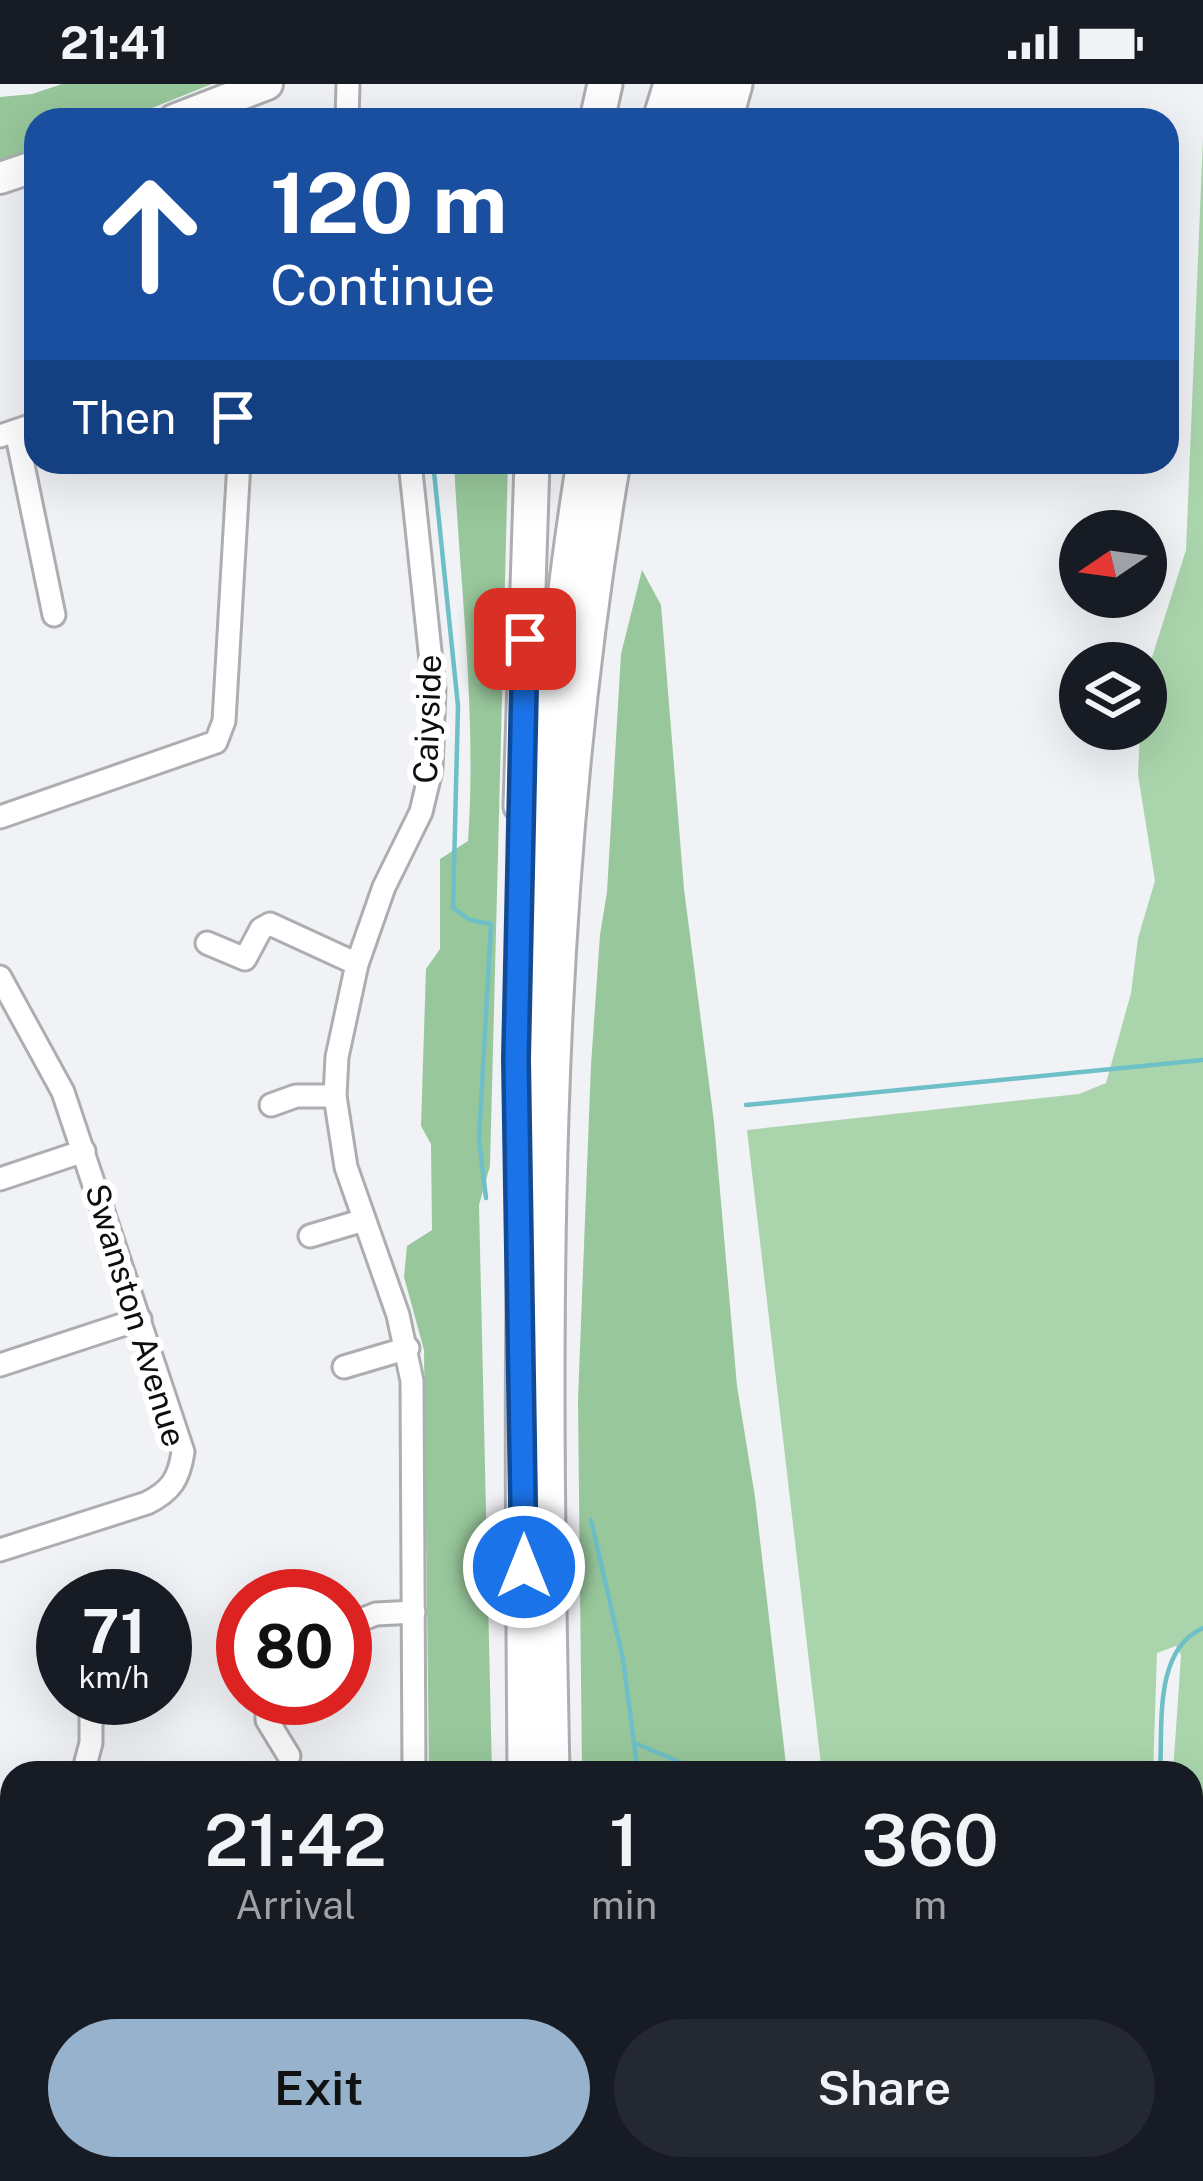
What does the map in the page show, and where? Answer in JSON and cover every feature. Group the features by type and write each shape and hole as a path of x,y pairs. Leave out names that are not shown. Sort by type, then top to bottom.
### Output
{"highway":[{"path":"525,1761 516,1059 532,474"},
{"path":"522,1252 538,860 565,586 582,474"},
{"path":"552,1761 548,1293 554,1042 569,772 611,474"},
{"path":"554,1042 594,666 627,474"}],"main road":[{"path":"205,108 267,84"}],"street":[{"path":"28,474 56,589 54,615"},
{"path":"0,817 216,742 224,721 238,474"},
{"name":"Caiyside","path":"411,474 432,670 431,770 421,812 384,887 357,964 340,1041 335,1096 346,1167 408,1348 412,1381 414,1761"},
{"path":"207,943 244,959 261,928 270,924 357,964"},
{"name":"Swanston Avenue","path":"0,977 63,1092 183,1452 180,1473 168,1493 147,1504 0,1550"},
{"path":"271,1105 296,1096 335,1096"},
{"path":"0,1179 84,1151"},
{"path":"310,1236 364,1220"},
{"path":"0,1365 140,1319"},
{"path":"344,1366 408,1348"},
{"path":"372,1616 414,1612"},
{"path":"86,1761 91,1725"},
{"path":"269,1725 289,1756"}],"green space":[{"path":"62,84 212,84 152,108 24,108 24,158 0,166 0,97 32,94"},
{"path":"1203,138 1203,1761 1174,1761 1181,1655 1176,1646 1157,1653 1153,1761 821,1761 747,1130 1079,1094 1106,1083 1155,881 1138,775 1139,750 1167,750 1167,642 1157,642 1186,550"},
{"path":"455,474 508,474 490,1166 479,1205 492,1761 429,1761 424,1350 404,1277 407,1246 432,1230 431,1144 421,1126 426,969 440,949 440,859 468,841 469,699"},
{"path":"642,570 661,605 684,889 714,1122 737,1386 786,1761 582,1761 578,1400 591,1065 621,654"}],"waterway":[{"path":"434,474 458,706 453,908 470,920 491,924 479,1139 486,1198"},
{"path":"746,1105 1203,1060"},
{"path":"591,1520 623,1659 636,1761"},
{"path":"1160,1761 1168,1671 1187,1639 1203,1628"},
{"path":"635,1743 677,1761"}],"route":[{"path":"524,1567 516,1059 525,639"}]}
